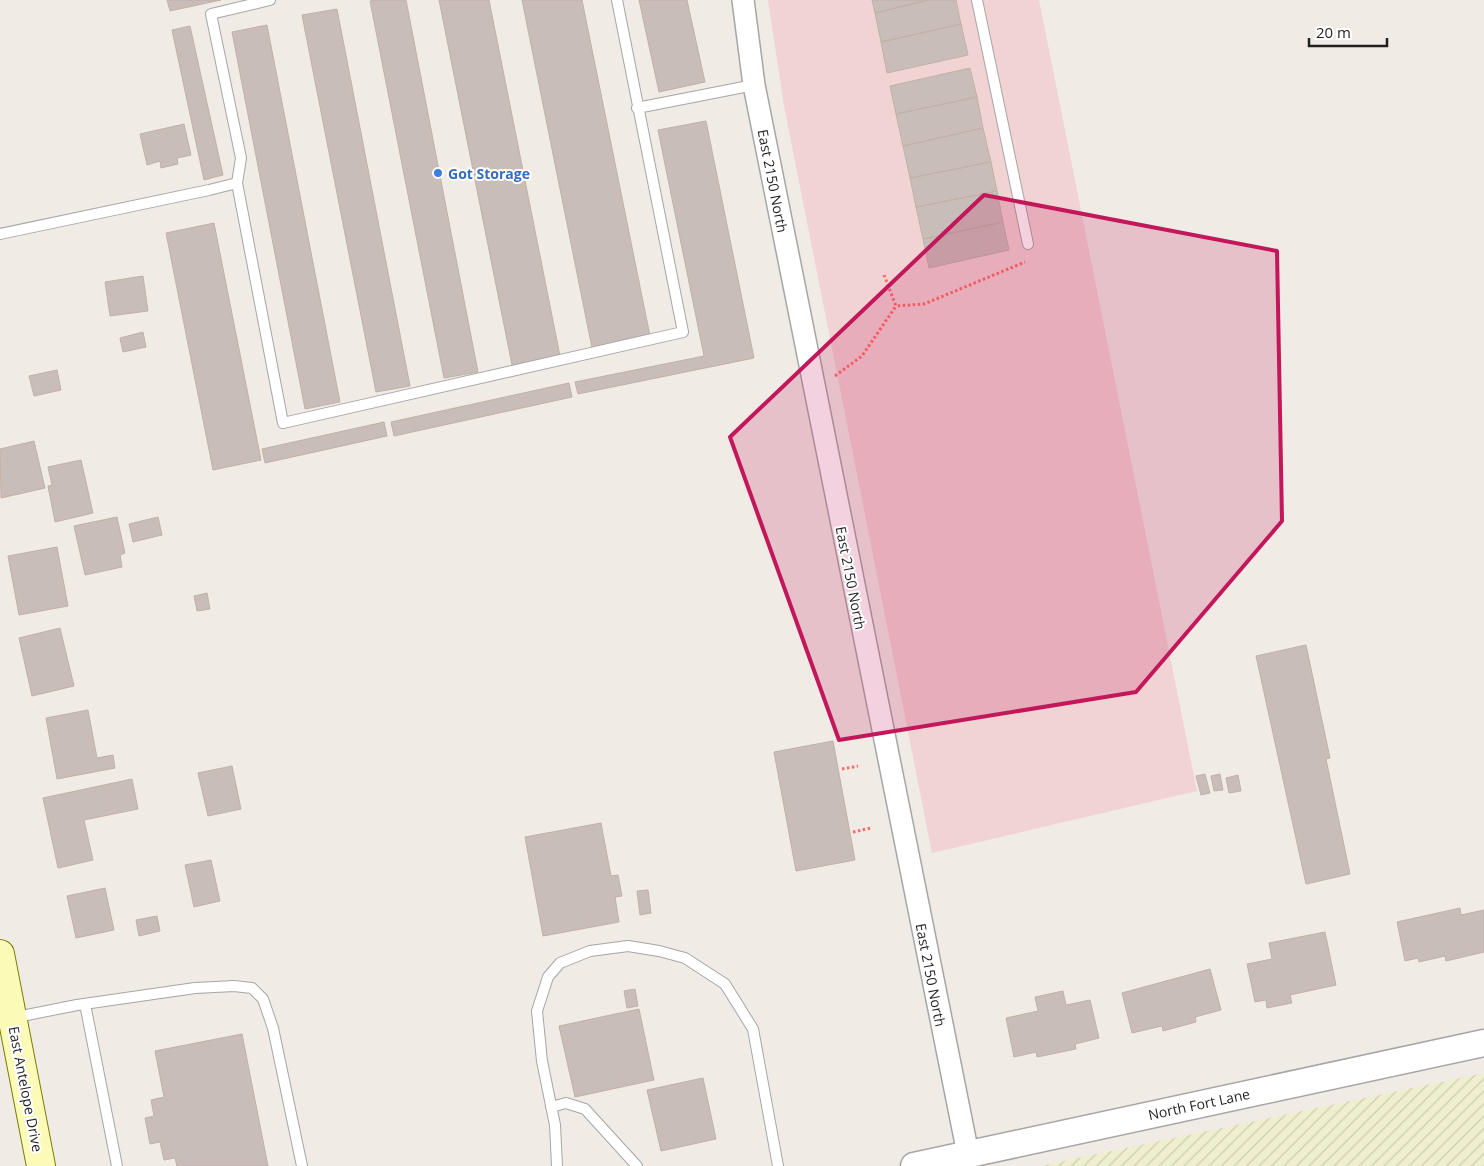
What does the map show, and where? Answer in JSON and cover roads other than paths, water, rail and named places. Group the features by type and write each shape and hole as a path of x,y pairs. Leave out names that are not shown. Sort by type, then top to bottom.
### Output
{"main road":[{"name":"East Antelope Drive","path":"0,954 7,1016 41,1166"}],"street":[{"name":"East 2150 North","path":"743,0 754,85 968,1154"},
{"name":"North Fort Lane","path":"914,1166 1484,1043"}],"lane":[{"path":"270,0 211,14 241,158 237,183 282,423 683,332 617,0"},
{"path":"977,0 1028,244"},
{"path":"637,108 754,85"},
{"path":"0,234 237,183"},
{"path":"558,1166 554,1125 542,1061 537,1011 548,977 560,963 590,951 628,946 685,958 725,984 753,1029 778,1166"},
{"path":"7,1016 195,988 234,986 252,988 263,999 273,1028 302,1166"},
{"path":"85,1004 117,1166"},
{"path":"551,1107 566,1103 585,1108 637,1166"}],"place":[{"name":"Got Storage","path":"438,173"}]}
